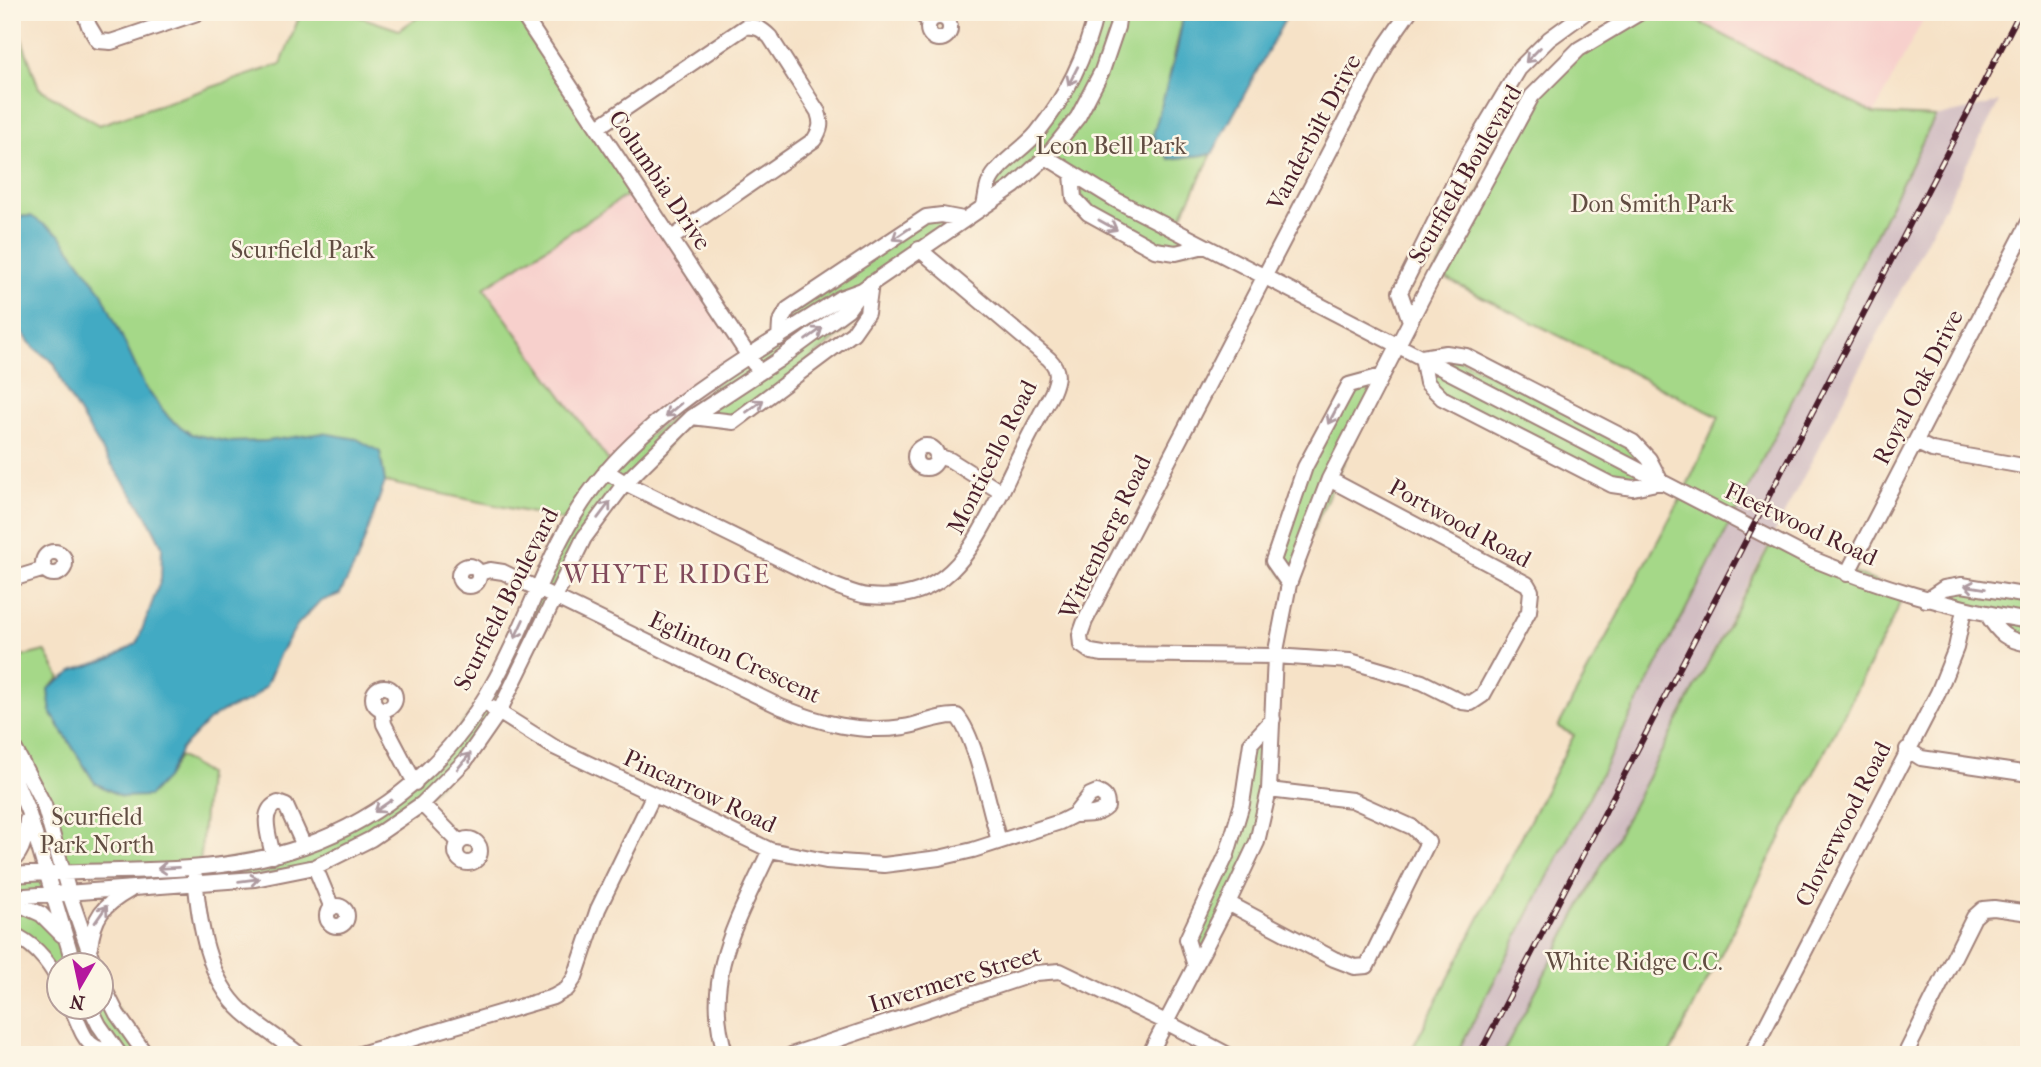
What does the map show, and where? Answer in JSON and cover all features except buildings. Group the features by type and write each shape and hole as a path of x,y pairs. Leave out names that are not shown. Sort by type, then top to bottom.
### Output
{"street":[{"path":"84,12 92,34 98,41 111,42 200,12"},
{"path":"917,12 930,21"},
{"path":"984,205 988,185 995,174 1037,132 1072,80 1086,48 1096,12"},
{"name":"Scurfield Boulevard","path":"12,899 255,879 315,867 371,839 422,804 466,761 499,712 584,538 625,483 692,417 760,373 848,309 867,287 1014,186 1046,157 1078,117 1102,71 1117,27 1119,12"},
{"name":"Vanderbilt Drive","path":"1264,276 1380,57 1409,12"},
{"name":"Scurfield Boulevard","path":"1410,321 1400,292 1470,151 1519,69 1549,39 1586,12"},
{"name":"Scurfield Boulevard","path":"1149,1055 1257,842 1269,790 1275,656 1289,584 1329,479 1485,178 1532,96 1579,49 1641,12"},
{"name":"Columbia Drive","path":"525,14 760,373"},
{"path":"598,127 745,27 763,29 770,37 818,112 822,122 820,131 814,140 672,238"},
{"name":"Fleetwood Road","path":"1046,157 1116,200 1805,556 1847,574 1926,600 1964,610 2029,621"},
{"path":"1072,174 1074,198 1088,214 1155,250 1176,253 1204,246"},
{"path":"779,338 780,323 788,309 926,217 942,215 963,219"},
{"name":"Royal Oak Drive","path":"1847,574 2029,222"},
{"name":"Monticello Road","path":"606,471 625,483 833,585 868,596 904,595 933,585 957,567 975,543 1052,393 1058,373 1049,359 919,249"},
{"name":"Wittenberg Road","path":"1264,276 1080,635 1081,645 1091,652 1103,654 1275,656"},
{"path":"692,417 733,422 790,381 853,333 867,313 867,287"},
{"name":"Scurfield Boulevard","path":"12,875 194,867 273,856 359,822 415,783 452,746 494,684 556,546 577,509 606,471 682,402 840,298 867,287"},
{"path":"1446,353 1466,356 1633,442 1649,459 1661,482 1633,488 1612,485 1442,398 1427,383 1422,357 1446,353"},
{"path":"1289,584 1273,561 1305,467 1349,384 1382,376"},
{"path":"1915,442 1932,450 2029,467"},
{"path":"937,456 950,460 1001,492"},
{"name":"Portwood Road","path":"1275,656 1350,662 1422,682 1462,702 1471,703 1483,695 1529,611 1531,590 1527,584 1329,479"},
{"path":"12,579 45,569"},
{"name":"Eglinton Crescent","path":"478,573 490,570 503,572 768,701 810,718 844,727 876,729 909,726 957,716 965,725 971,742 999,841"},
{"path":"1926,600 1944,587 1962,585 2029,596"},
{"name":"Cloverwood Road","path":"1751,1055 1942,682 1956,648 1964,610"},
{"path":"1987,614 1997,632 2014,642 2029,644"},
{"name":"Pincarrow Road","path":"482,701 554,747 653,796 770,850 826,861 884,865 939,858 1060,822 1074,815"},
{"path":"382,709 384,724 415,783"},
{"path":"1195,966 1187,939 1227,854 1242,804 1251,743 1273,719"},
{"path":"12,744 44,805 88,951"},
{"path":"1907,749 1921,758 2029,774"},
{"path":"12,772 28,811 70,951"},
{"path":"1228,903 1334,959 1356,967 1367,966 1428,842 1412,827 1352,800 1269,790"},
{"path":"357,1055 553,997 567,989 575,977 598,909 653,796"},
{"path":"273,856 266,813 269,806 278,803 286,806 304,846"},
{"path":"422,804 459,842"},
{"path":"12,861 18,856 26,836 28,811"},
{"path":"726,1055 719,1032 716,994 725,948 770,850"},
{"path":"194,867 207,948 223,988 242,1012 300,1055"},
{"path":"315,867 331,908"},
{"path":"92,951 93,927 101,910 132,889"},
{"path":"12,899 41,914 67,942"},
{"path":"1905,1055 1974,917 1983,909 1994,908 2029,913"},
{"path":"18,936 46,961"},
{"name":"Invermere Street","path":"792,1055 1036,973 1060,971 1228,1055"},
{"path":"116,1012 146,1055"},
{"path":"78,1021 90,1046 101,1052 119,1053"},
{"path":"97,1021 119,1053"}],"shaded area":[{"path":"1680,12 1927,12 1874,114"},
{"path":"1999,102 1502,1055 1456,1055 1733,518 1935,117"},
{"path":"638,188 749,357 611,464 484,288"}],"green space":[{"name":"Scurfield Park","path":"12,12 39,88 99,125 281,64 301,12 346,12 399,30 426,12 521,12 638,188 484,288 611,464 767,345 780,323 926,217 963,219 871,283 867,313 734,422 692,418 584,538 499,712 422,804 315,867 195,885 200,866 46,873 52,893 69,893 89,951 46,951 46,969 12,934 12,901 54,925 52,894 12,897 12,875 45,873 12,772 12,659 45,651 60,678 48,689 51,713 95,783 122,797 167,777 179,756 207,774 200,865 305,846 415,783 494,684 569,523 385,482 380,452 266,441 230,442 191,434 170,419 145,387 124,344 31,216 12,217"},
{"name":"Leon Bell Park","path":"1096,12 1184,12 1166,92 1169,159 1212,154 1175,229 1204,246 1176,253 1088,213 1072,174 1047,157 984,205 988,185 1072,80"},
{"name":"Don Smith Park","path":"1641,12 1680,12 1874,114 1935,117 1733,518 1456,1055 1409,1055 1574,735 1558,727 1684,492 1719,417 1435,273 1532,96 1579,49"},
{"path":"1446,353 1633,442 1661,482 1633,488 1442,398 1422,357"},
{"path":"1382,376 1289,584 1273,561 1305,467 1349,385"},
{"name":"White Ridge C.C.","path":"1773,539 1903,593 1896,613 1669,1055 1502,1055"},
{"path":"1944,588 2029,596 2029,644 2014,642 1987,614 1926,600"},
{"path":"1273,719 1257,842 1195,966 1187,939 1227,854 1251,743"},
{"path":"116,1007 146,1055 101,1052 80,1021 116,1021"}],"water":[{"path":"1184,12 1289,12 1212,154 1169,159 1153,135 1177,50"},
{"path":"31,216 60,235 101,291 145,387 170,419 191,434 230,442 266,441 323,433 357,439 380,452 385,482 357,561 340,594 319,602 298,624 280,653 266,686 251,700 223,711 208,721 181,749 167,777 149,796 122,797 95,783 51,713 48,689 75,670 112,658 137,643 161,579 162,546 147,516 67,393 54,363 33,347 17,325 12,312 12,217"}],"railway":[{"path":"1479,1055 2020,12"}],"district":[{"name":"WHYTE RIDGE","path":"667,574"}],"park label":[{"name":"Scurfield Park North","path":"97,831"}]}
